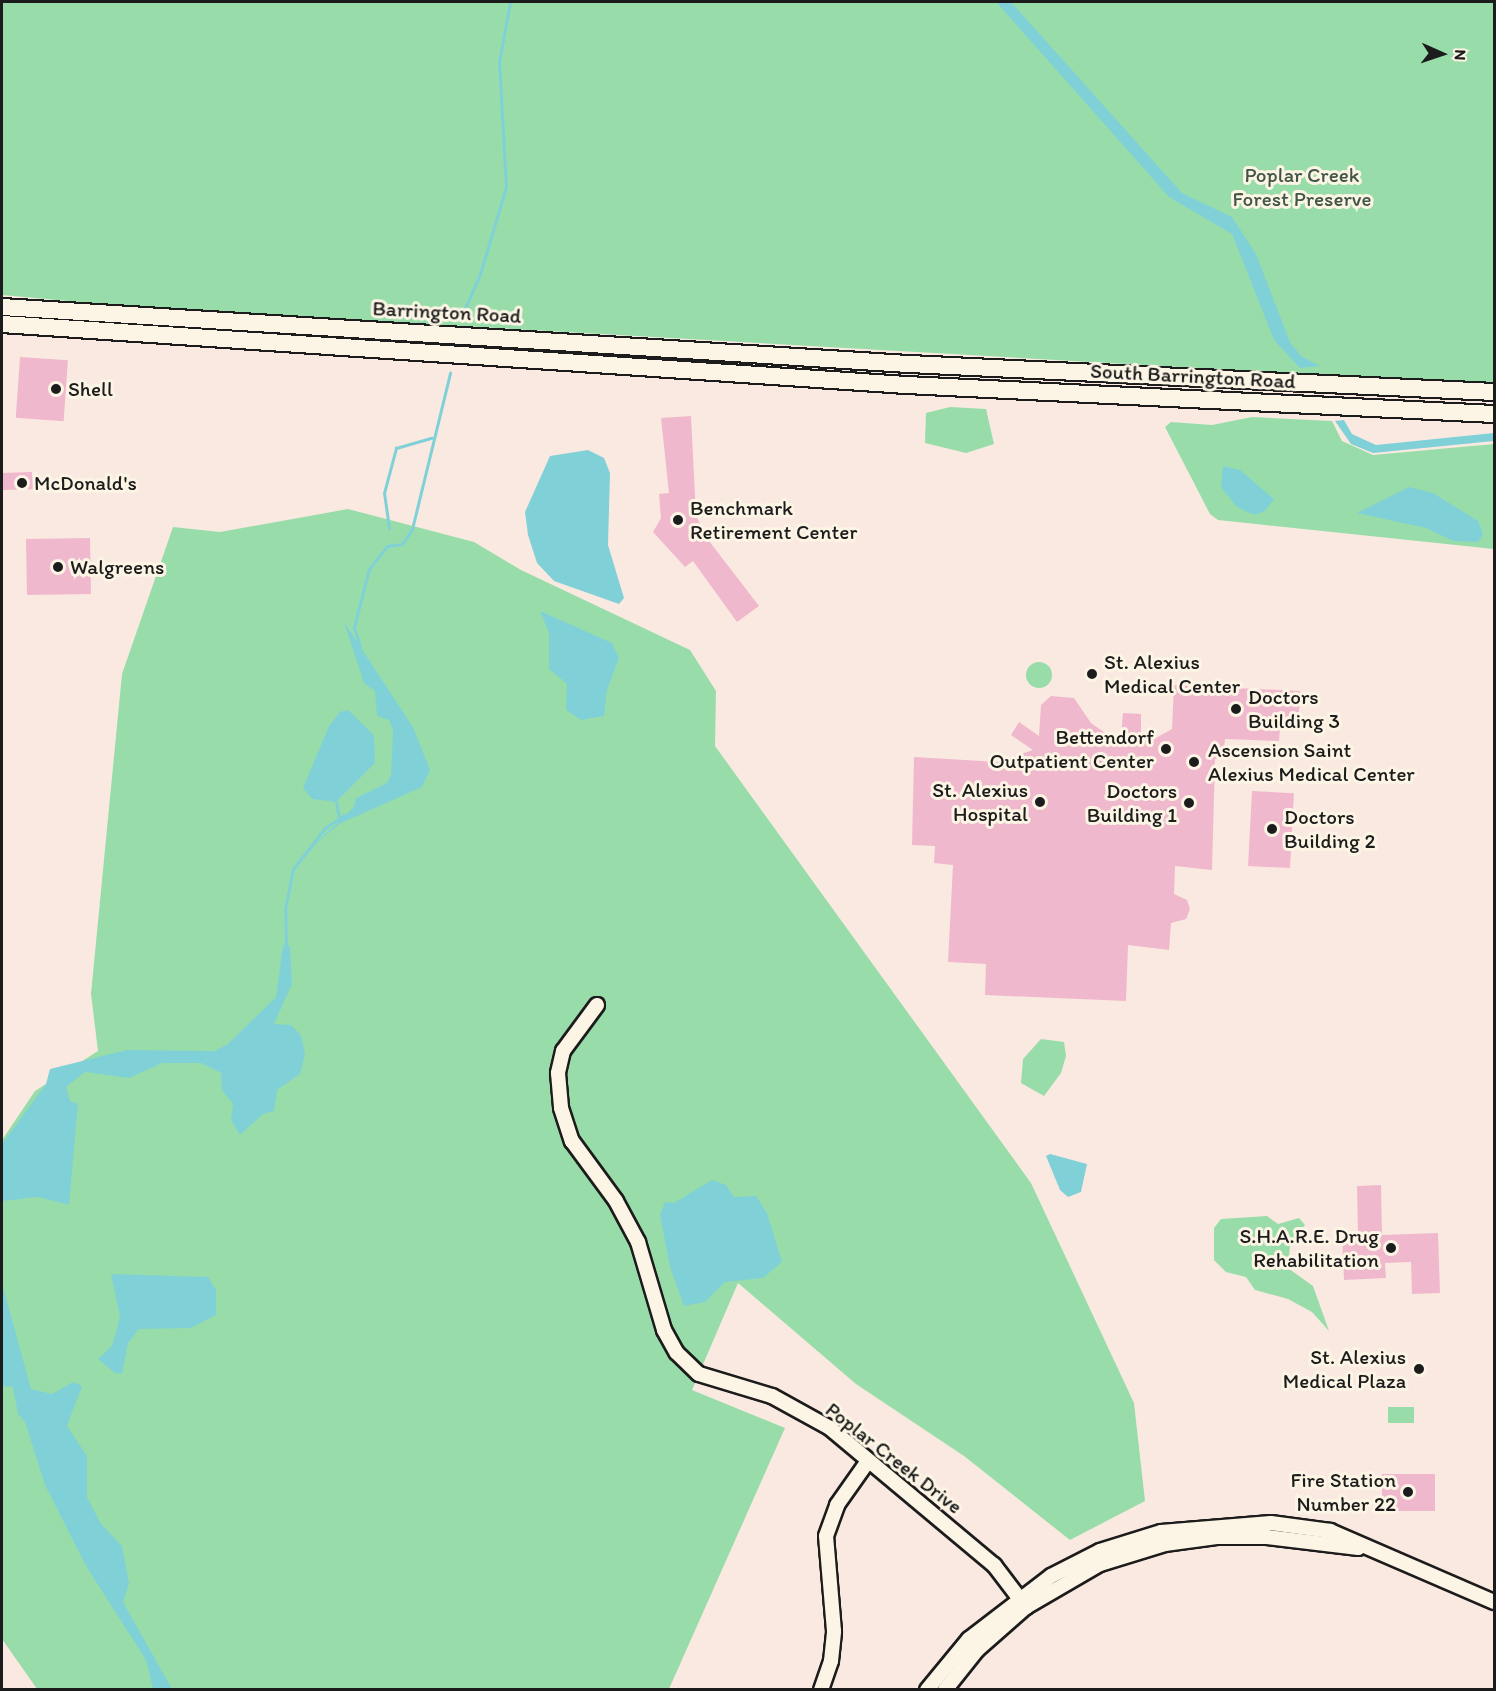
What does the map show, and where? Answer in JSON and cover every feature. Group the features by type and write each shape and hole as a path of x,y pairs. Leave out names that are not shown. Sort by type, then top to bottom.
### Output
{"main road":[{"name":"Barrington Road","path":"2,307 891,363"},
{"name":"Barrington Road","path":"2,324 889,383"},
{"name":"South Barrington Road","path":"891,363 1494,392"},
{"name":"South Barrington Road","path":"889,383 1494,414"}],"street":[{"name":"Poplar Creek Drive","path":"597,1005 563,1051 558,1073 561,1108 572,1141 616,1201 638,1242 664,1330 677,1353 699,1374 772,1396 830,1428 994,1565 1023,1602"},
{"path":"820,1689 831,1661 834,1630 825,1565 826,1536 837,1505 868,1461"},
{"path":"927,1689 969,1640 1023,1602 1100,1551 1161,1532 1271,1523 1330,1531 1366,1549 1494,1602"},
{"path":"945,1689 977,1650 1023,1602"}],"green space":[{"name":"Poplar Creek Forest Preserve","path":"2,2 1494,2 1494,385 146,308 2,295"},
{"path":"950,407 986,409 994,444 966,453 925,443 926,413"},
{"path":"1252,417 1332,421 1342,441 1373,455 1494,444 1494,549 1218,520 1210,514 1165,427 1171,422 1212,425"},
{"path":"348,509 474,542 521,570 690,650 716,691 715,746 1031,1183 1134,1403 1145,1501 1070,1540 964,1456 856,1384 738,1283 692,1390 785,1428 669,1689 37,1689 2,1639 2,1140 35,1091 98,1051 91,994 122,674 173,527 220,532"},
{"path":"1039,662 1048,666 1052,675 1048,684 1039,688 1030,684 1026,675 1030,666"},
{"path":"1041,1039 1064,1042 1066,1056 1061,1073 1044,1096 1021,1083 1023,1059"},
{"path":"1267,1216 1278,1224 1299,1218 1305,1225 1290,1245 1288,1268 1313,1286 1329,1331 1312,1312 1288,1299 1255,1290 1246,1277 1226,1272 1214,1260 1214,1228 1221,1219"},
{"path":"1388,1407 1414,1407 1414,1423 1388,1423"}],"water":[{"path":"996,2 1011,2 1182,193 1232,217 1256,254 1290,342 1301,356 1320,366 1300,368 1274,340 1232,234 1169,197"},
{"path":"1344,420 1352,434 1376,445 1494,433 1494,441 1373,453 1351,444 1335,421"},
{"path":"588,450 604,458 610,473 608,545 624,598 619,604 554,581 537,563 528,535 525,512 550,456"},
{"path":"1223,466 1240,470 1274,499 1265,511 1254,515 1237,507 1221,487"},
{"path":"1409,487 1433,493 1478,521 1483,534 1478,542 1453,541 1426,528 1357,513"},
{"path":"540,611 612,643 619,658 607,690 604,716 581,720 566,710 567,684 549,669 549,633"},
{"path":"344,622 413,727 430,770 422,787 339,824 309,850 354,807 356,798 387,783 391,775 393,730 389,720 377,716 375,691 364,683"},
{"path":"348,710 374,735 375,763 336,802 312,799 303,788 329,726 340,712"},
{"path":"283,945 290,946 292,984 274,1024 291,1025 301,1035 305,1054 300,1074 277,1090 274,1111 263,1114 240,1135 231,1120 233,1104 222,1090 221,1073 201,1063 162,1063 129,1078 85,1072 66,1087 70,1101 78,1104 69,1205 39,1197 2,1201 2,1144 46,1084 50,1069 127,1050 215,1051 228,1044 276,997"},
{"path":"1050,1154 1087,1164 1081,1192 1068,1197 1060,1190 1046,1156"},
{"path":"712,1180 726,1185 734,1197 756,1196 767,1213 782,1262 763,1278 725,1282 705,1302 684,1306 670,1267 660,1215 665,1202 674,1203"},
{"path":"111,1274 208,1277 216,1290 216,1315 191,1328 139,1329 128,1343 122,1374 115,1373 98,1359 112,1346 120,1317"},
{"path":"2,1283 31,1389 52,1394 73,1382 82,1386 67,1426 87,1456 87,1497 101,1524 122,1546 129,1583 123,1602 172,1689 153,1689 146,1660 86,1566 45,1485 25,1422 18,1414 13,1387 2,1386"}],"building":[{"path":"20,357 68,360 64,421 16,418"},
{"name":"Benchmark Retirement Center","path":"691,416 696,515 706,537 759,606 737,622 693,561 685,567 653,532 661,518 659,494 669,493 661,418"},
{"name":"McDonald's","path":"32,472 32,477 42,477 42,489 2,490 2,473"},
{"name":"Walgreens","path":"90,538 91,594 27,595 26,539"},
{"name":"St. Alexius Hospital","path":"1174,685 1300,691 1298,729 1280,728 1279,741 1225,739 1223,759 1215,759 1212,870 1175,866 1174,894 1187,900 1190,909 1186,919 1171,923 1169,950 1128,945 1126,1001 985,995 986,964 948,962 953,865 934,863 935,846 912,845 914,757 998,762 1033,750 1011,735 1019,722 1039,736 1041,705 1051,696 1074,698 1091,723 1108,735 1121,736 1123,713 1141,714 1141,737 1156,738 1172,729"},
{"name":"Doctors Building 2","path":"1252,791 1294,793 1290,868 1248,866"},
{"name":"S.H.A.R.E. Drug Rehabilitation","path":"1381,1185 1382,1235 1438,1233 1440,1293 1412,1294 1411,1262 1385,1263 1386,1278 1344,1280 1342,1235 1358,1234 1357,1186"},
{"name":"Fire Station Number 22","path":"1382,1474 1435,1474 1435,1511 1382,1511"}],"waterway":[{"path":"462,315 480,274 506,187 499,62 510,2"},
{"path":"360,646 354,627 369,569 387,546 402,544 412,529 450,373"},
{"path":"389,528 384,493 396,448 432,438"},
{"path":"336,802 339,817"},
{"path":"286,948 285,909 293,869 325,828 344,815"}],"place":[{"name":"Shell","path":"56,389"},
{"name":"McDonald's","path":"22,483"},
{"name":"Benchmark Retirement Center","path":"678,520"},
{"name":"Walgreens","path":"58,567"},
{"name":"St. Alexius Medical Center","path":"1092,674"},
{"name":"Doctors Building 3","path":"1236,709"},
{"name":"Bettendorf Outpatient Center","path":"1166,749"},
{"name":"Ascension Saint Alexius Medical Center","path":"1194,762"},
{"name":"St. Alexius Hospital","path":"1040,802"},
{"name":"Doctors Building 1","path":"1189,803"},
{"name":"Doctors Building 2","path":"1272,829"},
{"name":"S.H.A.R.E. Drug Rehabilitation","path":"1391,1248"},
{"name":"St. Alexius Medical Plaza","path":"1419,1369"},
{"name":"Fire Station Number 22","path":"1408,1492"}]}
